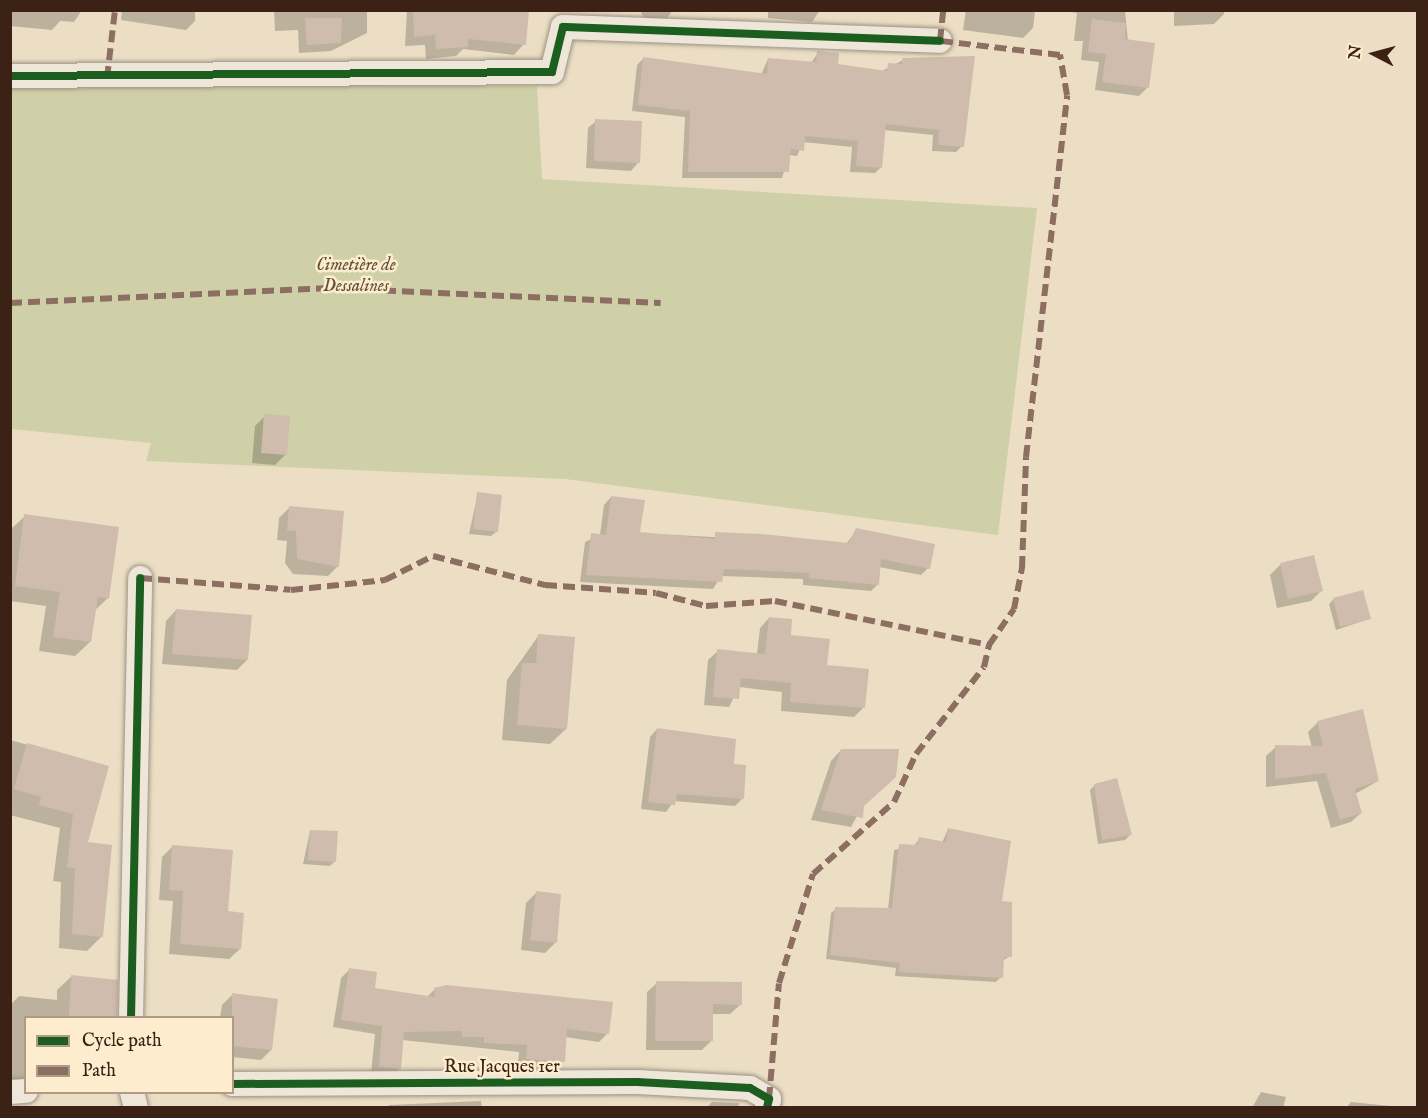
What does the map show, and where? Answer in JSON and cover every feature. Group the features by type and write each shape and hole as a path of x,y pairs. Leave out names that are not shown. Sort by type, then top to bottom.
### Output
{"street":[{"path":"10,76 552,72 563,27 940,41"},
{"path":"131,1016 140,578"},
{"name":"Rue Jacques 1er","path":"234,1084 637,1082 750,1088 768,1103"}],"green space":[{"name":"Cimetière de Dessalines","path":"10,83 537,86 542,179 1037,208 998,535 565,479 146,461 151,443 11,429"}],"building":[{"path":"529,10 526,45 468,39 468,47 436,49 435,35 414,37 413,12"},
{"path":"305,18 342,18 341,43 307,45"},
{"path":"1092,19 1126,23 1125,39 1155,43 1149,88 1102,82 1106,54 1088,52"},
{"path":"817,51 839,53 838,64 887,71 888,63 902,64 902,58 975,56 964,147 938,145 939,130 886,124 882,168 856,166 858,141 805,136 804,151 791,149 789,172 688,172 690,111 638,105 643,57 767,74 768,58 816,62"},
{"path":"595,119 642,121 640,163 594,161"},
{"path":"264,414 290,416 287,455 261,453"},
{"path":"477,492 502,495 498,532 473,529"},
{"path":"611,496 645,500 640,532 715,539 715,532 762,534 849,543 856,528 935,544 930,569 881,559 879,585 809,578 810,573 724,569 722,582 586,575 591,533 606,535"},
{"path":"289,506 344,511 339,567 297,559 296,531 287,530"},
{"path":"24,514 119,527 109,599 98,597 91,642 53,637 60,592 15,586"},
{"path":"1314,555 1323,591 1288,599 1280,563"},
{"path":"1363,590 1371,619 1340,627 1333,598"},
{"path":"176,609 252,615 248,660 172,654"},
{"path":"769,617 792,619 791,635 830,639 827,665 869,669 865,708 790,702 791,683 741,678 739,699 713,697 717,649 765,654"},
{"path":"538,634 575,637 567,729 517,725 522,663 536,663"},
{"path":"1363,709 1379,781 1355,789 1362,813 1340,820 1326,773 1275,779 1275,745 1323,746 1317,721"},
{"path":"657,728 736,739 734,764 746,765 744,799 677,794 675,805 648,802"},
{"path":"27,743 109,766 88,842 112,845 103,937 72,934 75,868 67,867 73,814 39,805 41,797 14,789"},
{"path":"841,749 899,749 896,777 864,806 863,818 821,810"},
{"path":"1117,778 1132,835 1102,840 1094,784"},
{"path":"948,828 1011,841 1002,901 1012,902 1012,957 1004,957 1003,978 899,972 900,963 830,955 835,907 892,908 899,844 917,845 919,837 946,842"},
{"path":"310,830 338,831 336,862 308,860"},
{"path":"172,845 233,850 228,911 244,913 241,949 180,944 183,891 169,890"},
{"path":"536,891 561,894 557,943 530,940"},
{"path":"349,968 377,972 375,988 435,997 434,988 446,985 613,1002 609,1034 567,1029 565,1062 526,1059 527,1045 484,1043 484,1037 462,1037 462,1031 404,1032 401,1069 379,1067 382,1026 341,1020"},
{"path":"71,975 118,980 117,1016 69,1016"},
{"path":"656,981 742,982 742,1005 713,1004 713,1041 655,1041"},
{"path":"232,993 278,999 272,1050 234,1046 234,1016 232,1016"}],"marked path":[{"path":"107,78 115,10"},
{"path":"769,1099 779,983 813,874 894,802 916,754 984,667 989,645 1014,609 1022,568 1026,457 1067,95 1060,55 940,41 943,10"},
{"path":"10,303 330,288 661,303"},
{"path":"140,578 291,590 385,580 433,556 545,585 656,593 706,606 775,601 989,645"}],"cycle path":[{"path":"10,76 552,72 563,27 940,41"},
{"path":"131,1016 140,578"},
{"path":"234,1084 637,1082 750,1088 769,1099 767,1108"}]}
